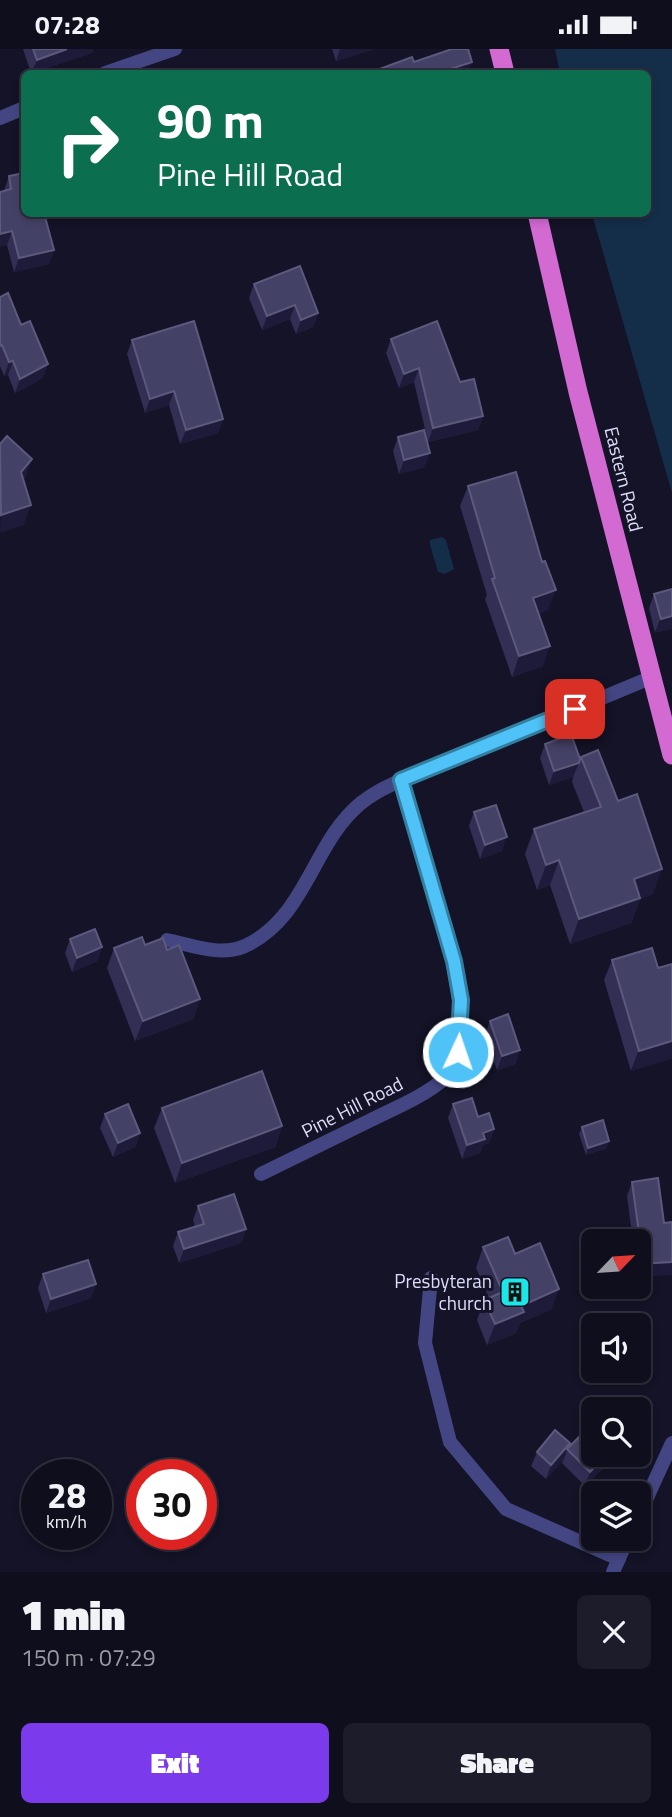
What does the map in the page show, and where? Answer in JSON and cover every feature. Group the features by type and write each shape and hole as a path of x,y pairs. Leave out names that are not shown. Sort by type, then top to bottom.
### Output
{"highway":[{"path":"499,49 504,70"},
{"name":"Eastern Road","path":"538,217 650,678 672,755"}],"street":[{"path":"114,70 175,49"},
{"path":"0,118 21,109"},
{"path":"167,940 219,951 244,946 271,930 303,892 331,836 361,803 401,780 650,678"},
{"name":"Pine Hill Road","path":"261,1174 399,1106 446,1077 458,1052 461,1000 454,961 401,780"},
{"path":"431,1278 425,1343 450,1443 506,1509 616,1566"},
{"path":"651,1489 672,1443"}],"water":[{"path":"555,49 672,49 672,493 593,217 651,217 651,70 559,70"},
{"path":"442,537 446,540 454,569 445,574 438,572 430,545 430,540"}],"building":[{"path":"33,49 67,49 37,60"},
{"path":"452,49 468,49 472,62 447,70 377,70 412,57 414,62"},
{"path":"21,174 21,217 45,217 54,250 19,258 12,231 0,234 0,192 11,189 9,176"},
{"path":"300,266 318,313 301,320 295,305 267,316 254,284"},
{"path":"8,293 21,325 30,321 48,364 20,379 13,361 9,362 2,345 0,346 0,297"},
{"path":"194,321 223,419 186,430 174,391 150,399 132,340"},
{"path":"437,321 460,382 474,379 483,416 433,428 419,368 404,374 391,339"},
{"path":"424,430 430,453 404,460 398,437"},
{"path":"7,436 32,459 21,472 31,505 1,515 0,444"},
{"path":"516,472 542,562 545,561 556,590 533,598 550,646 519,656 492,579 495,578 468,486"},
{"path":"672,589 672,616 661,619 654,594"},
{"path":"571,734 579,763 554,771 545,744"},
{"path":"598,750 618,801 637,794 662,869 634,879 640,898 579,919 559,860 546,865 534,829 601,807 581,757"},
{"path":"496,805 507,837 485,845 474,812"},
{"path":"95,929 102,947 77,958 70,939"},
{"path":"142,937 145,945 163,938 167,950 179,945 200,999 143,1021 114,948"},
{"path":"652,948 658,968 672,964 672,1041 639,1051 612,960"},
{"path":"508,1014 520,1050 502,1056 490,1021"},
{"path":"262,1071 282,1126 182,1163 162,1108"},
{"path":"472,1098 478,1117 489,1113 494,1129 483,1133 485,1139 467,1145 453,1104"},
{"path":"128,1104 140,1133 118,1143 105,1114"},
{"path":"603,1120 609,1141 588,1148 582,1127"},
{"path":"658,1178 664,1223 672,1222 672,1262 651,1263 651,1229 638,1229 632,1182"},
{"path":"234,1194 246,1229 184,1249 178,1232 204,1224 198,1206"},
{"path":"508,1237 515,1254 540,1243 559,1289 521,1306 524,1312 495,1324 484,1300 503,1292 483,1247"},
{"path":"88,1260 96,1284 51,1299 43,1274"},
{"path":"555,1430 570,1443 551,1465 537,1452"},
{"path":"581,1435 581,1463 567,1449"}],"place":[{"name":"Presbyteran church","path":"515,1292"}],"route":[{"path":"458,1052 461,1000 454,961 401,780 575,709"}]}
